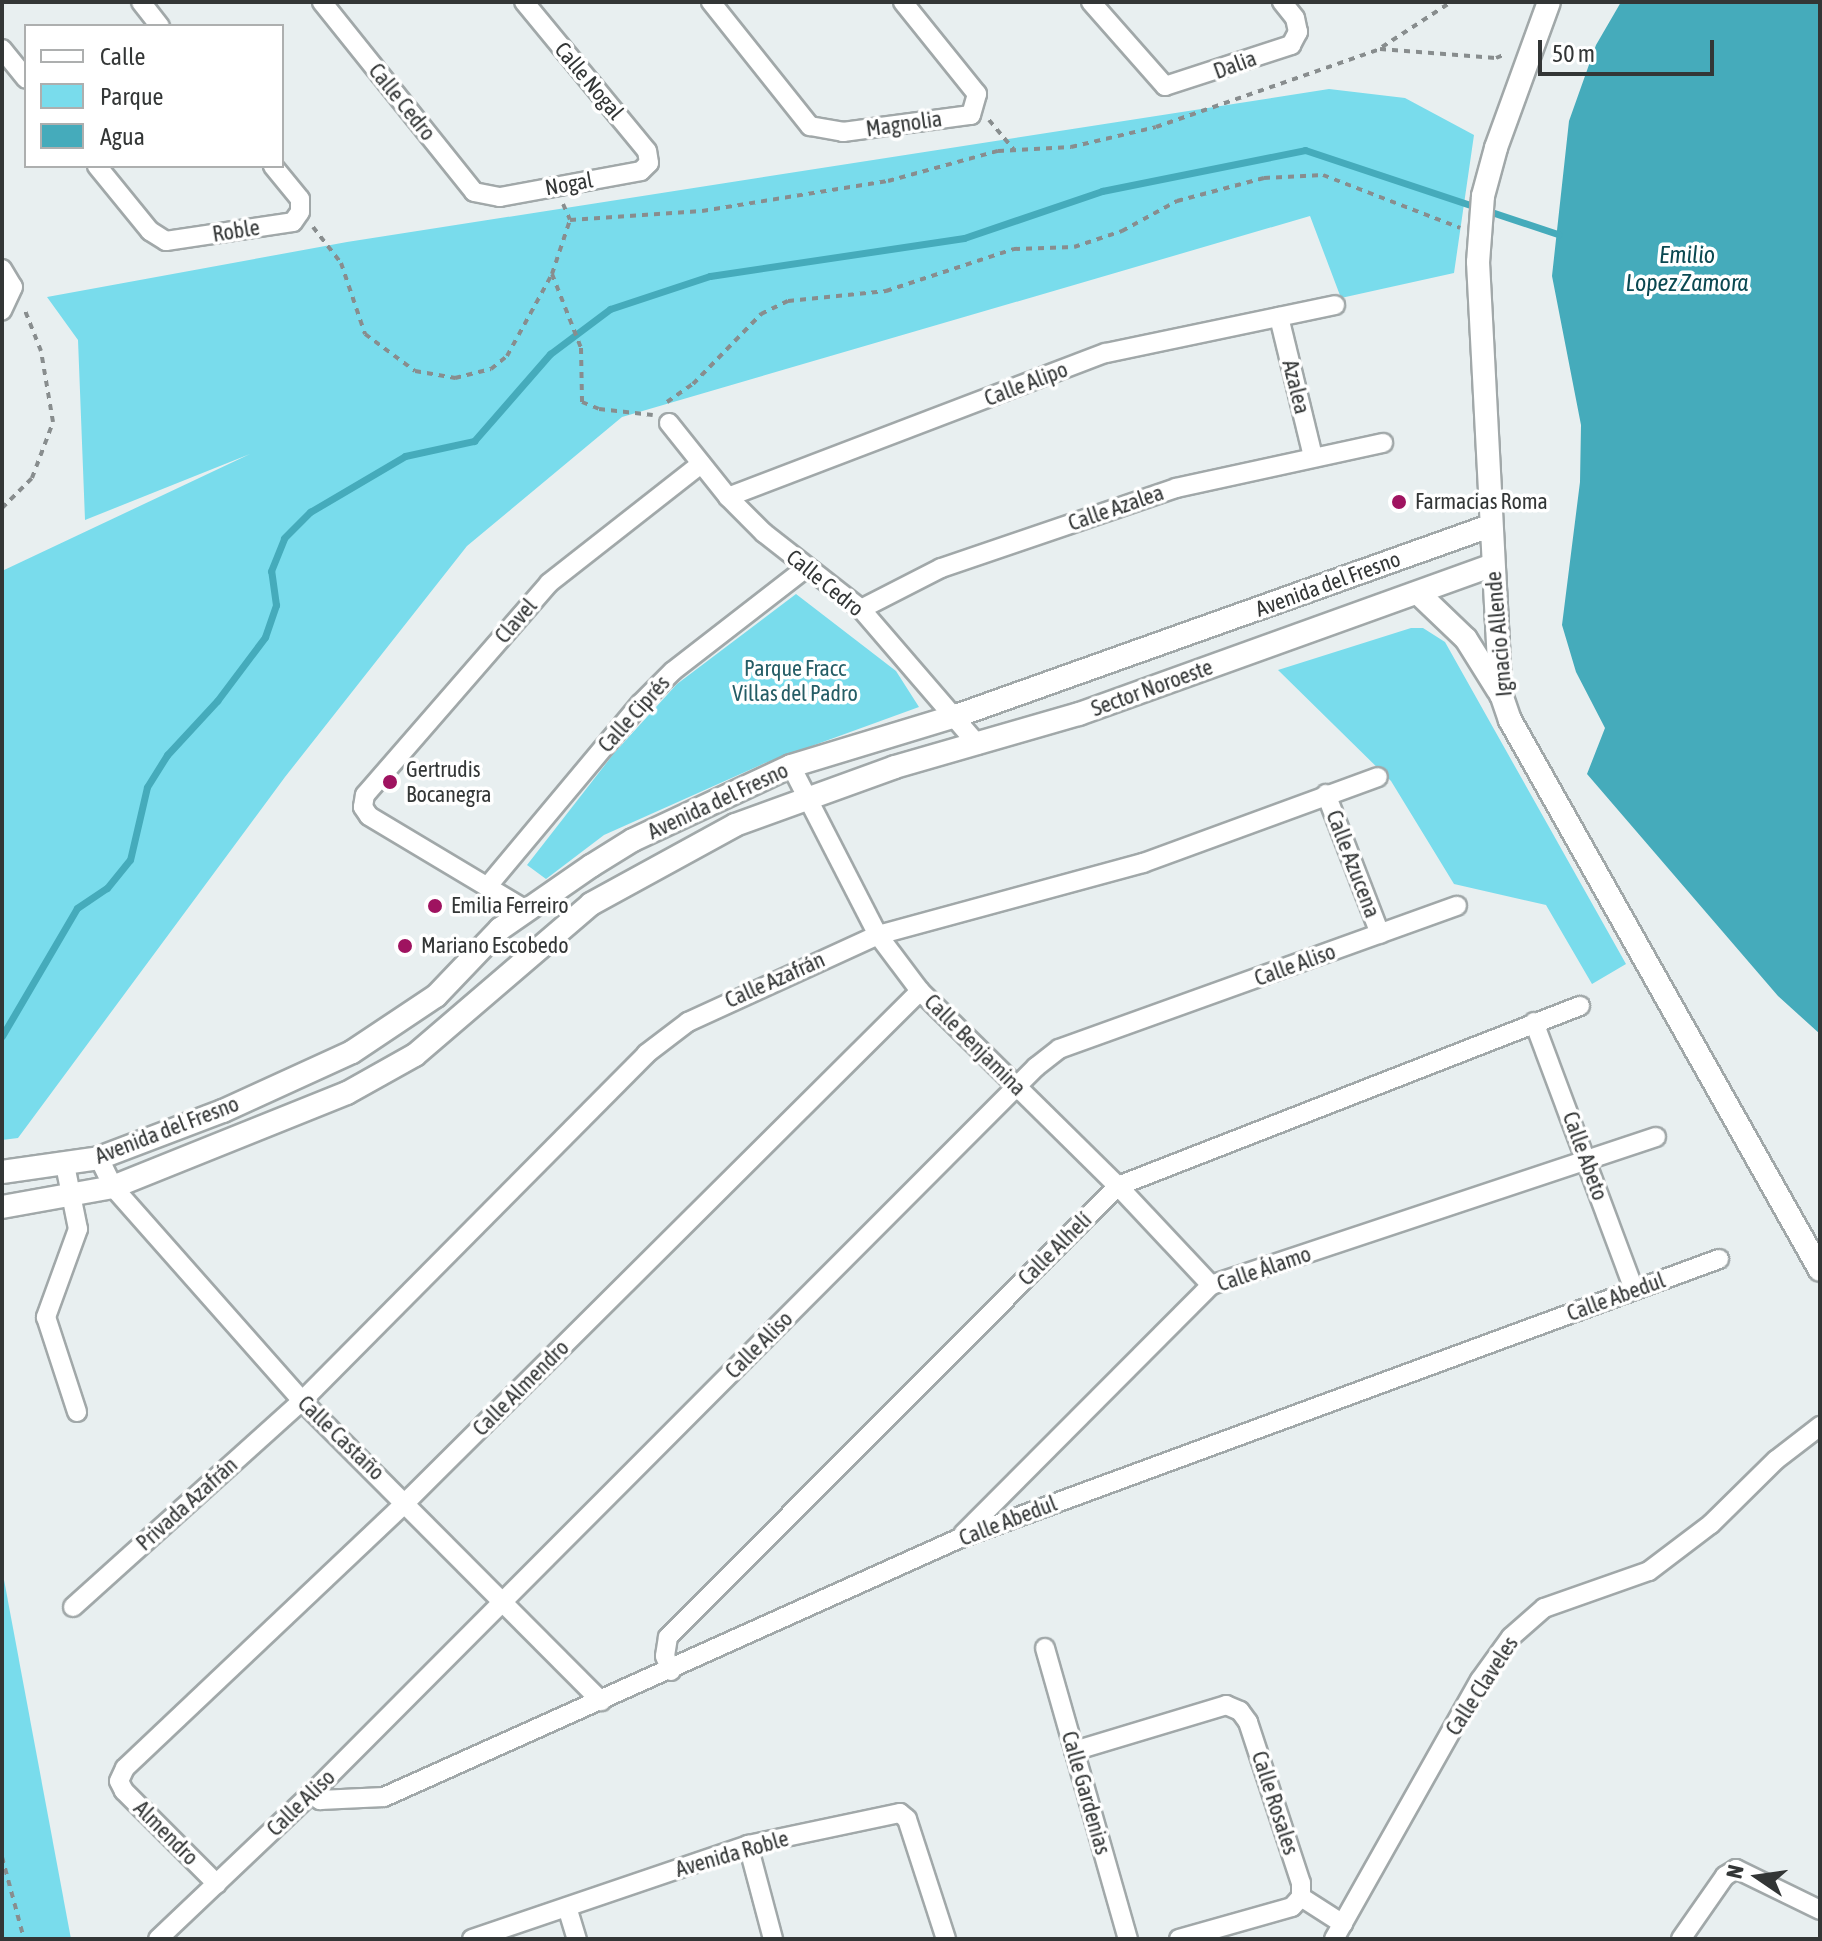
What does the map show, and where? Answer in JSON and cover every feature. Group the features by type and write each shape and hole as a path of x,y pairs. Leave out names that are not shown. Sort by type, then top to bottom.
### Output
{"street":[{"path":"141,2 158,24"},
{"name":"Calle Cedro","path":"322,2 474,192 485,197"},
{"name":"Calle Nogal","path":"524,2 647,151 649,163"},
{"name":"Magnolia","path":"711,2 810,126 825,132 971,115 977,106"},
{"path":"903,2 977,94 977,106"},
{"name":"Dalia","path":"1091,2 1165,86 1291,45 1298,32 1295,18 1282,2"},
{"name":"Ignacio Allende","path":"1549,2 1538,41 1496,148 1483,196 1480,238 1490,526 1501,694 1510,720 1820,1270"},
{"path":"2,49 24,76"},
{"name":"Nogal","path":"485,197 641,171 649,163"},
{"name":"Roble","path":"99,168 150,231 166,241 293,222 300,212"},
{"path":"275,168 300,199 300,212"},
{"path":"2,269 9,299"},
{"name":"Calle Alipo","path":"728,497 1106,353 1335,305"},
{"name":"Azalea","path":"1279,317 1313,457"},
{"name":"Calle Cedro","path":"669,423 728,497 806,568 861,609 978,745"},
{"name":"Calle Azalea","path":"861,609 941,568 1176,488 1383,443"},
{"name":"Clavel","path":"487,887 369,816 363,807 365,795 549,583 701,464"},
{"name":"Avenida del Fresno","path":"2,1172 99,1158 223,1111 392,1029 526,910 633,840 791,766 956,716 1490,526"},
{"name":"Sector Noroeste","path":"806,797 978,745 1492,565"},
{"name":"Calle Ciprés","path":"487,887 673,671 806,568"},
{"path":"1418,593 1466,639 1501,694"},
{"name":"Calle Benjamina","path":"791,766 878,935 920,991 1118,1186 1211,1285"},
{"name":"Calle Azafrán","path":"302,1401 646,1054 688,1022 737,995 878,935 1143,863 1378,777"},
{"name":"Calle Azucena","path":"1326,794 1380,934"},
{"name":"Avenida del Fresno","path":"2,1207 113,1187 243,1139 415,1055 591,904 735,825 806,797"},
{"path":"487,887 526,910"},
{"name":"Calle Aliso","path":"158,1939 311,1794 1017,1086 1059,1049 1457,906"},
{"name":"Calle Almendro","path":"119,1781 125,1768 406,1502 920,991"},
{"name":"Calle Alhelí","path":"671,1671 665,1656 668,1637 1118,1186 1580,1006"},
{"name":"Calle Abeto","path":"1534,1022 1634,1290"},
{"name":"Calle Álamo","path":"958,1539 1211,1285 1587,1163 1656,1137"},
{"name":"Calle Castaño","path":"99,1158 113,1187 302,1401 601,1701"},
{"path":"65,1165 74,1196 76,1242 46,1317 77,1412"},
{"name":"Calle Abedul","path":"311,1794 320,1800 384,1797 671,1671 958,1539 1719,1259"},
{"name":"Privada Azafrán","path":"73,1607 302,1401"},
{"name":"Calle Claveles","path":"1338,1931 1480,1680 1511,1637 1544,1608 1649,1571 1711,1524 1776,1460 1820,1426"},
{"name":"Calle Gardenias","path":"1045,1648 1128,1939"},
{"name":"Calle Rosales","path":"1074,1751 1226,1705 1240,1711 1248,1722 1301,1883 1301,1897"},
{"name":"Almendro","path":"119,1781 217,1884"},
{"name":"Avenida Roble","path":"472,1939 748,1845 900,1813 907,1819 946,1939"},
{"path":"748,1845 773,1939"},
{"path":"1681,1939 1725,1876 1736,1869 1820,1910"},
{"path":"1179,1939 1292,1907 1301,1897 1338,1931"},
{"path":"567,1907 577,1939"}],"path":[{"path":"300,212 341,263 365,334 415,371 436,378 491,369 507,356 552,274 570,220 718,209 888,181 961,158 1013,149 1071,147 1156,127 1380,49 1451,2"},
{"path":"1380,49 1496,58 1538,41"},
{"path":"977,106 1013,149"},
{"path":"552,274 581,348 582,402 669,423 668,400 693,384 717,353 761,314 788,301 886,291 1014,249 1074,247 1122,231 1177,201 1264,178 1323,175 1392,198 1480,238"},
{"path":"2,508 32,478 53,422 41,351 20,300 9,299"},
{"path":"2,1857 24,1939"}],"green space":[{"path":"1329,89 1405,98 1474,135 1454,273 1341,298 1310,216 622,417 467,546 285,777 18,1138 2,1140 2,571 250,454 85,520 78,340 47,297 347,242"},
{"name":"Parque Fracc Villas del Padro","path":"796,594 896,671 919,707 765,763 604,835 546,879 527,865 615,752 677,684"},
{"path":"1411,628 1423,628 1445,642 1626,964 1592,984 1546,905 1454,884 1391,781 1278,670"},
{"path":"2,1569 71,1939 2,1939"}],"water":[{"name":"Emilio Lopez Zamora","path":"1621,2 1820,2 1820,1034 1778,996 1587,774 1605,728 1576,672 1562,625 1580,482 1581,425 1552,276 1569,121 1596,45"}],"waterway":[{"path":"2,1036 77,908 107,888 130,860 147,787 167,755 217,701 265,637 276,605 271,571 284,538 310,512 405,456 474,441 550,354 610,309 710,276 964,238 1102,191 1305,150 1558,234"}],"place":[{"name":"Farmacias Roma","path":"1399,502"},
{"name":"Gertrudis Bocanegra","path":"390,782"},
{"name":"Emilia Ferreiro","path":"435,906"},
{"name":"Mariano Escobedo","path":"405,946"}]}
